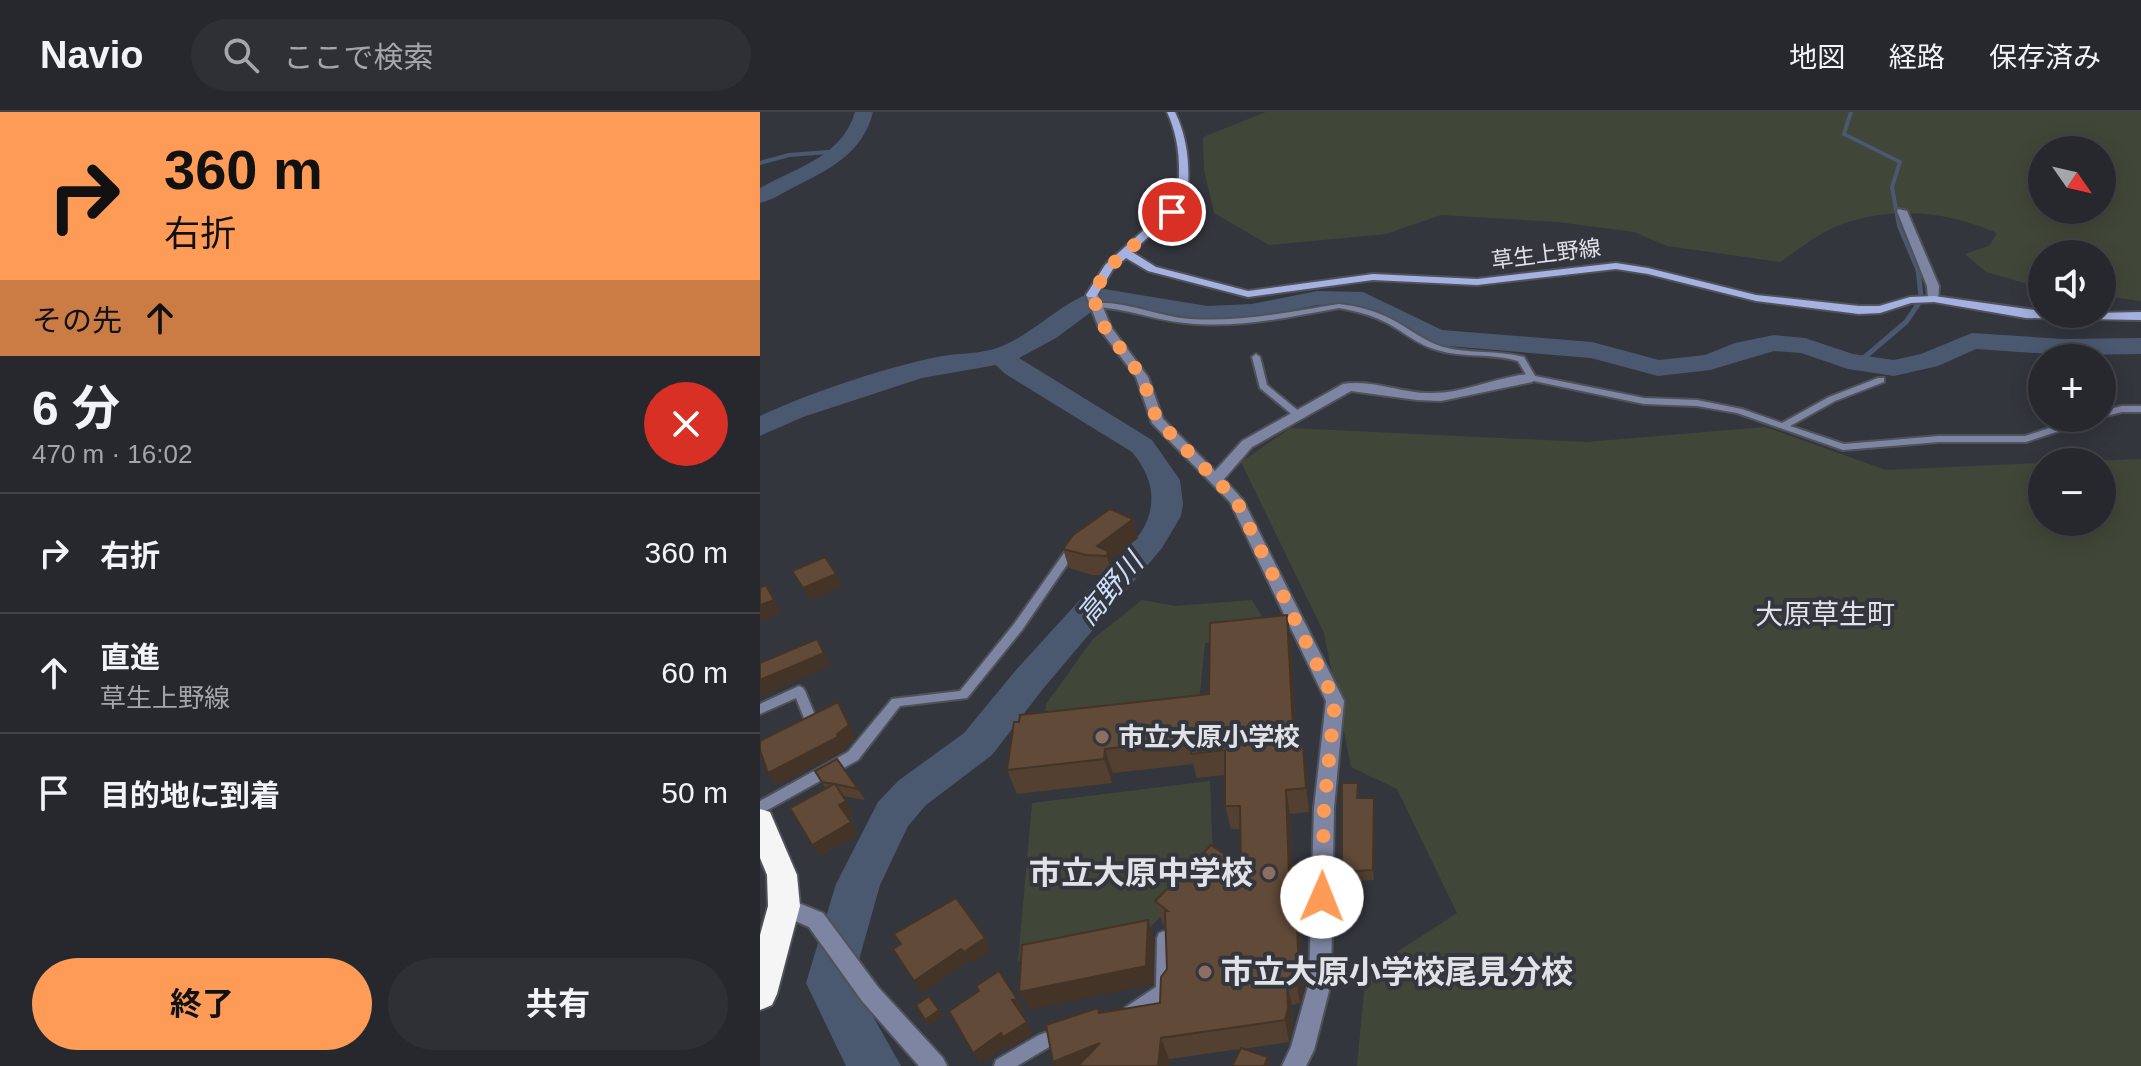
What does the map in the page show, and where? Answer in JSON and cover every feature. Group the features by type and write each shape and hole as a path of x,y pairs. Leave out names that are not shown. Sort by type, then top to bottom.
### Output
{"highway":[{"path":"760,821 782,875 784,906 760,994"}],"main road":[{"path":"1093,300 1109,267 1182,201 1183,153 1171,112"},
{"name":"草生上野線","path":"1126,253 1152,269 1248,294 1373,277 1477,282 1616,266 1756,298 1859,310 1880,309 1910,300 1934,299 2026,314 2141,316"}],"street":[{"path":"1902,211 1933,286 1934,299"},
{"path":"1093,300 1105,328 1142,377 1157,420 1236,500 1335,701 1324,808 1320,983 1302,1050 1294,1066"},
{"path":"1217,478 1247,444 1348,387 1363,386 1411,397 1439,397 1532,378"},
{"path":"784,906 816,920 901,1030 935,1066"}],"lane":[{"path":"1093,300 1182,321 1213,323 1339,306 1360,309 1382,317 1423,343 1445,351 1507,354 1521,359 1532,378 1644,401 1697,403 1739,411 1843,447 1939,439 2026,439 2047,432"},
{"path":"1256,357 1263,386 1298,415"},
{"path":"1783,426 1832,399 1881,380"},
{"path":"2116,410 2141,409"},
{"path":"760,808 853,756 896,702 963,695 1018,627 1082,537"},
{"path":"760,709 799,691 813,725 799,731"},
{"path":"1118,1017 1132,1012 1164,991 1164,938"},
{"path":"1002,1066 1045,1040 1074,1031"}],"green space":[{"path":"1266,112 2141,112 2141,301 2116,298 2116,240 2028,240 2028,284 1986,272 1965,254 1989,246 1997,233 1956,219 1915,213 1874,216 1833,228 1780,262 1667,246 1634,232 1558,222 1441,215 1386,234 1269,245 1214,213 1204,170 1203,137"},
{"path":"1765,427 1886,470 2028,464 2028,536 2116,536 2116,460 2141,459 2141,1066 1357,1066 1366,972 1457,913 1397,789 1351,767 1324,633 1241,462 1290,428 1586,442"},
{"path":"1142,600 1175,606 1252,600 1274,636 1205,643 1198,713 1044,729 1046,704 1093,639"},
{"path":"1210,781 1213,860 1146,932 1018,961 1032,803"}],"building":[{"path":"1110,509 1133,519 1097,546 1108,551 1107,556 1063,549 1073,535"},
{"path":"825,557 836,574 803,588 792,571"},
{"path":"766,585 774,600 760,605 760,588"},
{"path":"1287,615 1294,747 1303,746 1306,788 1286,790 1290,904 1296,903 1299,971 1296,981 1287,983 1285,1020 1161,1038 1158,1066 1078,1066 1100,1043 1053,1062 1046,1025 1098,1008 1099,1013 1160,1003 1161,977 1167,969 1165,911 1168,911 1155,901 1211,845 1241,865 1240,806 1225,806 1225,750 1191,754 1191,739 1105,749 1104,759 1007,770 1014,722 1019,722 1020,715 1209,694 1210,623"},
{"path":"817,639 824,653 760,680 760,663"},
{"path":"838,702 849,725 837,734 838,737 768,773 760,741"},
{"path":"837,759 858,789 835,784 846,801 839,805 851,822 812,845 790,808 834,784 822,782 815,771"},
{"path":"1342,783 1358,783 1357,798 1374,798 1373,870 1342,872"},
{"path":"956,898 985,938 964,952 961,949 914,981 893,949 901,944 894,934"},
{"path":"1148,920 1146,966 1019,992 1022,945"},
{"path":"999,971 1017,999 1012,1000 1027,1022 1003,1037 1001,1033 973,1053 949,1011 979,991 976,986"},
{"path":"929,996 939,1010 925,1020 916,1005"},
{"path":"1241,1048 1268,1057 1264,1066 1232,1066"}],"waterway":[{"name":"高野川","path":"760,197 838,154 860,128 864,112"},
{"path":"1851,112 1844,134 1900,162 1892,187 1899,226 1918,271"},
{"path":"760,163 789,155 842,151"},
{"path":"1918,269 1921,296"},
{"path":"1002,356 1047,333 1094,298 1104,296 1207,313 1252,311 1317,298 1363,299 1436,337 1592,350 1658,368 1710,362 1744,349 1774,343 1805,346 1848,361 1894,368 1929,360 1972,341 2064,347 2141,346"},
{"path":"1859,362 1906,322 1919,303"},
{"name":"高野川","path":"760,427 793,411 912,372 942,364 1002,356"},
{"name":"高野川","path":"876,1066 867,1055 829,983 858,884 893,814 912,793 978,744 1029,680 1151,541 1160,528 1168,504 1165,480 1142,446 1013,367 1002,356"}],"place":[{"name":"市立大原小学校","path":"1102,737"},
{"name":"市立大原中学校","path":"1269,873"},
{"name":"市立大原小学校尾見分校","path":"1205,972"}],"district":[{"name":"大原草生町","path":"1825,614"}],"route":[{"path":"1172,212 1109,267 1092,295 1094,305 1105,328 1142,377 1157,420 1236,500 1335,701 1324,808 1322,897"}]}
